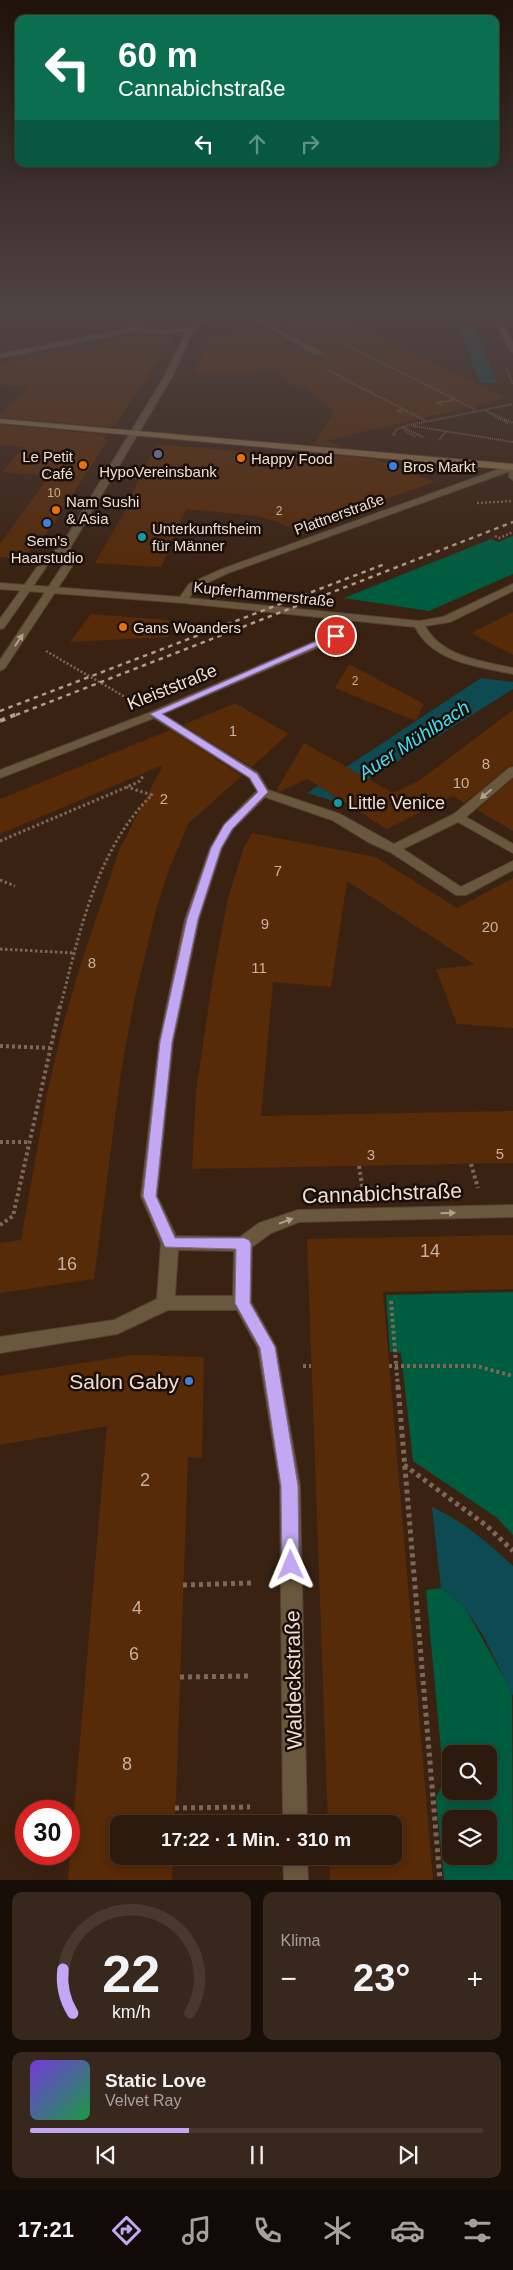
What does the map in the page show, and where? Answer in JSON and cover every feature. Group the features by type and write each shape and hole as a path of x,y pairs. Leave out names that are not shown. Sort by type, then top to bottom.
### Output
{"main road":[{"path":"0,421 513,467"}],"street":[{"path":"0,626 46,561 65,548 153,402"},
{"path":"513,467 513,477"},
{"name":"Plattnerstraße","path":"183,600 192,586 225,571 513,467"},
{"path":"0,668 70,562 65,548"},
{"name":"Kupferhammerstraße","path":"0,586 183,600 419,624"},
{"path":"513,587 446,620 419,624 428,640 440,648 459,657 513,671"},
{"name":"Kleiststraße","path":"0,774 155,714 336,636 343,617"},
{"path":"155,714 254,776 263,792 336,817 372,839 394,849 461,892 513,865"},
{"path":"394,849 458,817 513,771"},
{"path":"166,1303 170,1243 150,1196 166,1042 192,919 216,848 228,827 263,792"},
{"path":"458,817 513,850"},
{"name":"Cannabichstraße","path":"244,1244 264,1228 298,1216 513,1211"},
{"path":"0,1345 116,1327 166,1303 242,1303 244,1244 170,1243"},
{"name":"Waldeckstraße","path":"242,1303 267,1347 290,1486 295,1815"},
{"path":"295,1865 296,1880"}],"path":[{"path":"388,402 426,421"},
{"path":"441,405 437,403 444,402"},
{"path":"458,402 476,410"},
{"path":"487,411 513,404"},
{"path":"402,413 398,411 404,410"},
{"path":"390,440 397,429 476,410 495,413 513,423"},
{"path":"487,411 509,424"},
{"path":"410,425 513,442"},
{"path":"402,428 412,431"},
{"path":"402,428 407,432"},
{"path":"495,536 499,538 513,532"},
{"path":"46,651 155,714"},
{"path":"0,841 128,787 140,781 143,776"},
{"path":"0,1225 13,1216 50,1048 74,953 114,848 132,816 152,795 128,787"},
{"path":"0,880 15,886"},
{"path":"0,949 74,953"},
{"path":"0,1046 50,1048"},
{"path":"0,1142 30,1142"},
{"path":"471,1164 478,1190"},
{"path":"359,1166 363,1192"},
{"path":"391,1301 440,1880"},
{"path":"303,1366 311,1366"},
{"path":"389,1366 476,1366 513,1376"},
{"path":"404,1465 487,1526 513,1551"},
{"path":"183,1585 250,1583"},
{"path":"180,1677 250,1676"},
{"path":"175,1808 250,1807"}],"green space":[{"path":"513,536 513,574 429,611 344,598 491,539 498,542"},
{"path":"513,1292 513,1535 496,1517 413,1461 401,1353 390,1352 386,1295"},
{"path":"441,1588 465,1608 512,1692 513,1880 444,1880 443,1865 497,1865 497,1810 442,1810 442,1860 436,1798 442,1785 442,1800 497,1800 497,1745 442,1745 442,1760 426,1590"}],"water":[{"name":"Auer Mühlbach","path":"481,678 513,682 513,689 334,801 307,793"},
{"path":"432,1507 465,1526 513,1566 513,1696 484,1637 465,1608 441,1588"}],"building":[{"path":"13,402 130,402 113,427 0,417 0,414"},
{"path":"323,402 491,402 325,441 343,447 314,445 334,412"},
{"path":"0,425 107,435 104,439 108,440 52,526 22,559 0,557 0,544 49,476 2,472 24,447 0,445"},
{"path":"157,444 306,457 309,453 374,459 435,482 295,530 275,521 256,516 186,509 161,567 95,563 131,500 129,500"},
{"path":"513,612 513,655 471,633"},
{"name":"Gans Woanders","path":"91,614 169,620 169,637 70,642"},
{"path":"349,664 424,704 416,721 335,688"},
{"path":"235,703 288,734 252,767 183,725"},
{"path":"513,710 513,765 464,803 453,796 387,829 307,779 279,792 276,791 304,743 393,793 420,780"},
{"path":"170,730 242,776 188,824 168,872 156,910 134,1001 121,1072 94,1279 0,1293 0,1243 21,1240 47,1094 64,1021 82,960 120,848 163,765 0,834 0,799"},
{"path":"513,779 513,831 477,810"},
{"path":"252,833 376,857 457,908 513,878 513,1028 457,1024 436,969 475,965 347,881 331,987 273,982 261,1116 513,1111 513,1163 192,1169 196,1091 213,977 228,898 244,847"},
{"path":"513,1235 513,1289 383,1292 433,1880 330,1880 329,1865 402,1865 402,1815 328,1815 307,1239"},
{"path":"133,1355 204,1357 202,1458 188,1457 175,1815 110,1815 110,1865 173,1865 172,1880 68,1880 69,1865 80,1865 80,1800 75,1800 107,1426 0,1445 0,1376"}],"railway":[{"path":"16,715 513,522"},
{"path":"0,711 385,564"},
{"path":"0,721 19,713"}],"place":[{"name":"HypoVereinsbank","path":"158,454"},
{"name":"Happy Food","path":"241,458"},
{"name":"Le Petit Café","path":"83,465"},
{"name":"Bros Markt","path":"393,466"},
{"name":"Nam Sushi & Asia","path":"56,510"},
{"name":"Sem's Haarstudio","path":"47,523"},
{"name":"Unterkunftsheim für Männer","path":"142,537"},
{"name":"Gans Woanders","path":"123,627"},
{"name":"Little Venice","path":"338,803"},
{"name":"Salon Gaby","path":"189,1381"}],"route":[{"path":"291,1565 290,1486 267,1347 242,1303 244,1244 170,1243 150,1196 166,1042 192,919 216,848 228,827 263,792 254,776 155,714 336,636"}]}
